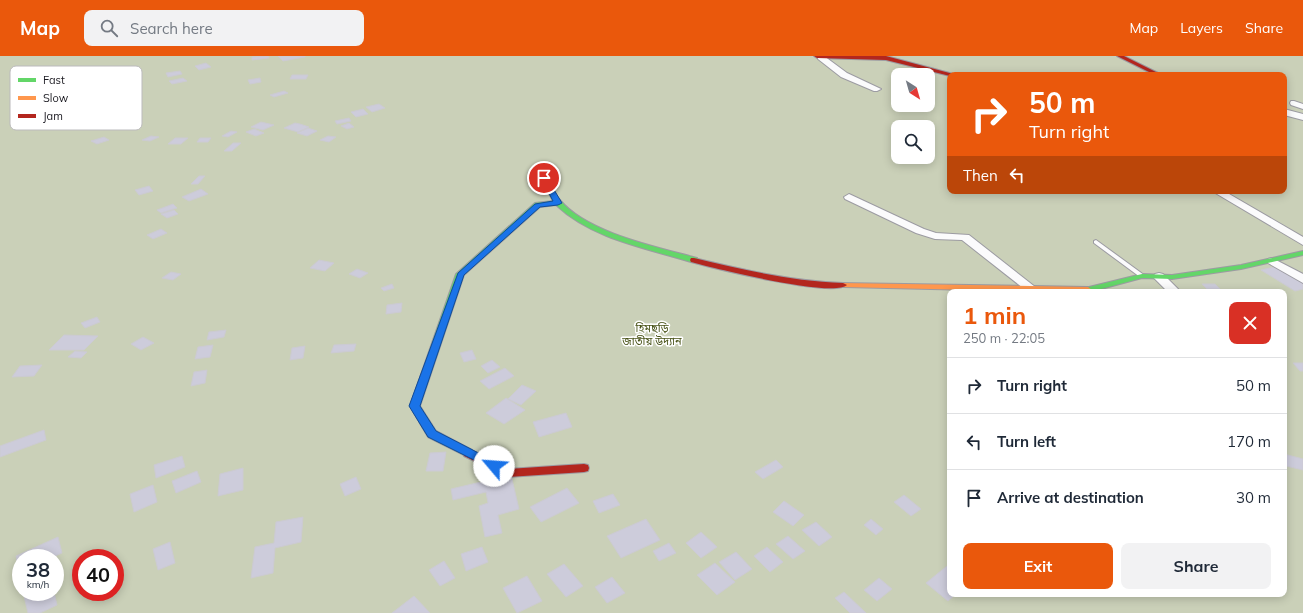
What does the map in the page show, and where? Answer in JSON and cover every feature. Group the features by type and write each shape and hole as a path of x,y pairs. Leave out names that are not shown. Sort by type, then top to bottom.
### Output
{"street":[{"path":"819,57 853,56 886,58 947,73"},
{"path":"1120,56 1153,72"},
{"path":"819,57 844,75 877,89"},
{"path":"1294,103 1303,107"},
{"path":"1287,113 1303,118"},
{"path":"544,178 558,203 572,216 603,232 729,270 829,286 892,285 1005,289"},
{"path":"1222,194 1303,242"},
{"path":"849,197 920,231 935,236 965,237 1032,289"},
{"path":"558,203 538,205 460,274 414,406 432,434 507,473 584,468"},
{"path":"1094,289 1118,281 1142,276 1159,278 1242,267 1303,253"},
{"path":"1272,261 1303,279"},
{"path":"1159,278 1172,289"}],"lane":[{"path":"1096,242 1142,276"}],"green space":[{"name":"হিমছড়ি জাতীয় উদ্যান","path":"0,56 1303,56 1303,613 0,613"}],"building":[{"path":"268,56 269,58 252,60 252,57"},
{"path":"278,56 305,56 305,57 283,61"},
{"path":"206,63 211,67 199,70 195,66"},
{"path":"180,71 182,74 168,77 166,73"},
{"path":"292,75 308,75 306,79 290,79"},
{"path":"183,78 187,81 172,84 169,81"},
{"path":"260,78 261,82 250,84 248,80"},
{"path":"284,91 288,93 274,97 270,95"},
{"path":"379,104 385,108 372,112 366,107"},
{"path":"363,109 368,114 356,117 351,112"},
{"path":"349,118 351,121 337,124 335,121"},
{"path":"261,122 274,125 263,130 251,127"},
{"path":"295,123 309,127 298,132 284,128"},
{"path":"349,123 354,127 347,129 341,126"},
{"path":"308,128 317,131 307,136 297,133"},
{"path":"254,129 264,133 256,136 246,132"},
{"path":"231,131 237,132 228,137 222,136"},
{"path":"151,136 159,137 150,141 142,140"},
{"path":"328,136 336,137 329,142 320,140"},
{"path":"104,137 109,140 97,144 91,141"},
{"path":"175,138 188,138 181,144 168,144"},
{"path":"200,138 211,138 208,142 197,142"},
{"path":"233,143 241,143 232,151 224,151"},
{"path":"199,176 205,176 198,184 191,184"},
{"path":"149,186 153,191 139,195 135,190"},
{"path":"201,189 208,194 189,201 182,197"},
{"path":"173,204 177,208 161,213 157,210"},
{"path":"174,210 178,214 167,218 161,214"},
{"path":"161,229 167,233 153,239 147,235"},
{"path":"319,260 334,263 325,271 310,268"},
{"path":"1274,267 1303,283 1303,289 1295,291 1261,270"},
{"path":"357,269 368,273 360,278 349,274"},
{"path":"171,272 181,274 173,280 162,278"},
{"path":"392,284 394,288 384,291 381,288"},
{"path":"1202,284 1215,284 1220,289 1207,289"},
{"path":"402,303 401,312 386,314 387,305"},
{"path":"97,317 100,322 85,328 81,323"},
{"path":"226,330 224,337 207,340 209,332"},
{"path":"64,335 98,336 84,350 49,350"},
{"path":"143,337 154,343 141,350 131,344"},
{"path":"356,344 354,351 331,353 334,345"},
{"path":"213,345 210,357 195,359 198,347"},
{"path":"305,346 303,358 290,360 292,348"},
{"path":"472,350 476,359 464,362 460,353"},
{"path":"75,351 87,352 81,358 68,357"},
{"path":"492,360 500,367 488,373 481,366"},
{"path":"1293,363 1303,363 1303,371 1300,371"},
{"path":"42,365 34,376 12,377 20,366"},
{"path":"505,368 514,376 489,389 480,381"},
{"path":"207,370 205,383 191,386 194,372"},
{"path":"522,385 536,391 521,405 508,399"},
{"path":"506,398 525,410 504,424 486,413"},
{"path":"566,413 572,427 539,437 533,422"},
{"path":"44,430 46,440 0,457 0,446"},
{"path":"446,452 443,471 426,471 430,453"},
{"path":"1287,455 1303,459 1303,470 1287,466"},
{"path":"182,456 185,467 156,478 154,465"},
{"path":"776,460 783,467 763,479 755,472"},
{"path":"243,468 243,490 218,496 220,474"},
{"path":"197,471 201,482 176,493 172,481"},
{"path":"511,475 519,509 498,515 502,533 485,537 479,506 488,503 486,492 453,500 451,489"},
{"path":"356,477 361,489 345,496 340,484"},
{"path":"153,485 157,502 134,512 130,494"},
{"path":"567,488 579,503 541,522 530,507"},
{"path":"613,494 620,505 599,513 593,501"},
{"path":"904,495 921,509 911,516 894,502"},
{"path":"784,501 804,515 793,526 773,512"},
{"path":"303,517 301,542 275,548 273,573 251,578 255,547 274,543 276,522"},
{"path":"646,519 660,540 621,558 607,536"},
{"path":"871,519 883,529 876,535 864,525"},
{"path":"816,522 832,537 819,546 802,530"},
{"path":"701,532 717,547 701,558 686,543"},
{"path":"788,536 805,551 793,559 776,544"},
{"path":"58,537 61,549 31,549"},
{"path":"170,542 175,563 158,570 153,549"},
{"path":"669,543 676,553 659,561 653,551"},
{"path":"482,547 488,562 466,571 461,554"},
{"path":"767,547 783,562 770,572 754,556"},
{"path":"736,552 752,569 735,580 719,562"},
{"path":"444,561 455,578 440,586 429,570"},
{"path":"715,563 735,582 717,595 697,575"},
{"path":"564,564 583,586 566,597 547,574"},
{"path":"947,566 947,597 953,597 948,601 926,583"},
{"path":"527,576 542,601 517,613 503,588"},
{"path":"612,577 625,593 607,603 595,587"},
{"path":"879,578 892,589 877,601 864,590"},
{"path":"844,592 866,613 850,613 835,598"},
{"path":"414,596 430,613 392,613"},
{"path":"25,601 56,601 57,605 40,613 28,613"}],"traffic: fast":[{"path":"544,179 558,203 569,213 584,223 641,245 694,260"},
{"path":"468,453 432,434 415,406 460,274 538,205 558,203"},
{"path":"1092,289 1142,276 1172,277 1241,267 1303,253"}],"traffic: slow":[{"path":"843,285 1039,289"}],"traffic: jam":[{"path":"817,56 886,58 947,73"},
{"path":"1120,56 1153,72"},
{"path":"694,260 730,270 768,278 805,283 843,285"},
{"path":"468,453 507,473 584,468"}],"route":[{"path":"494,466 432,434 414,406 460,274 538,205 558,203 544,178"}]}
